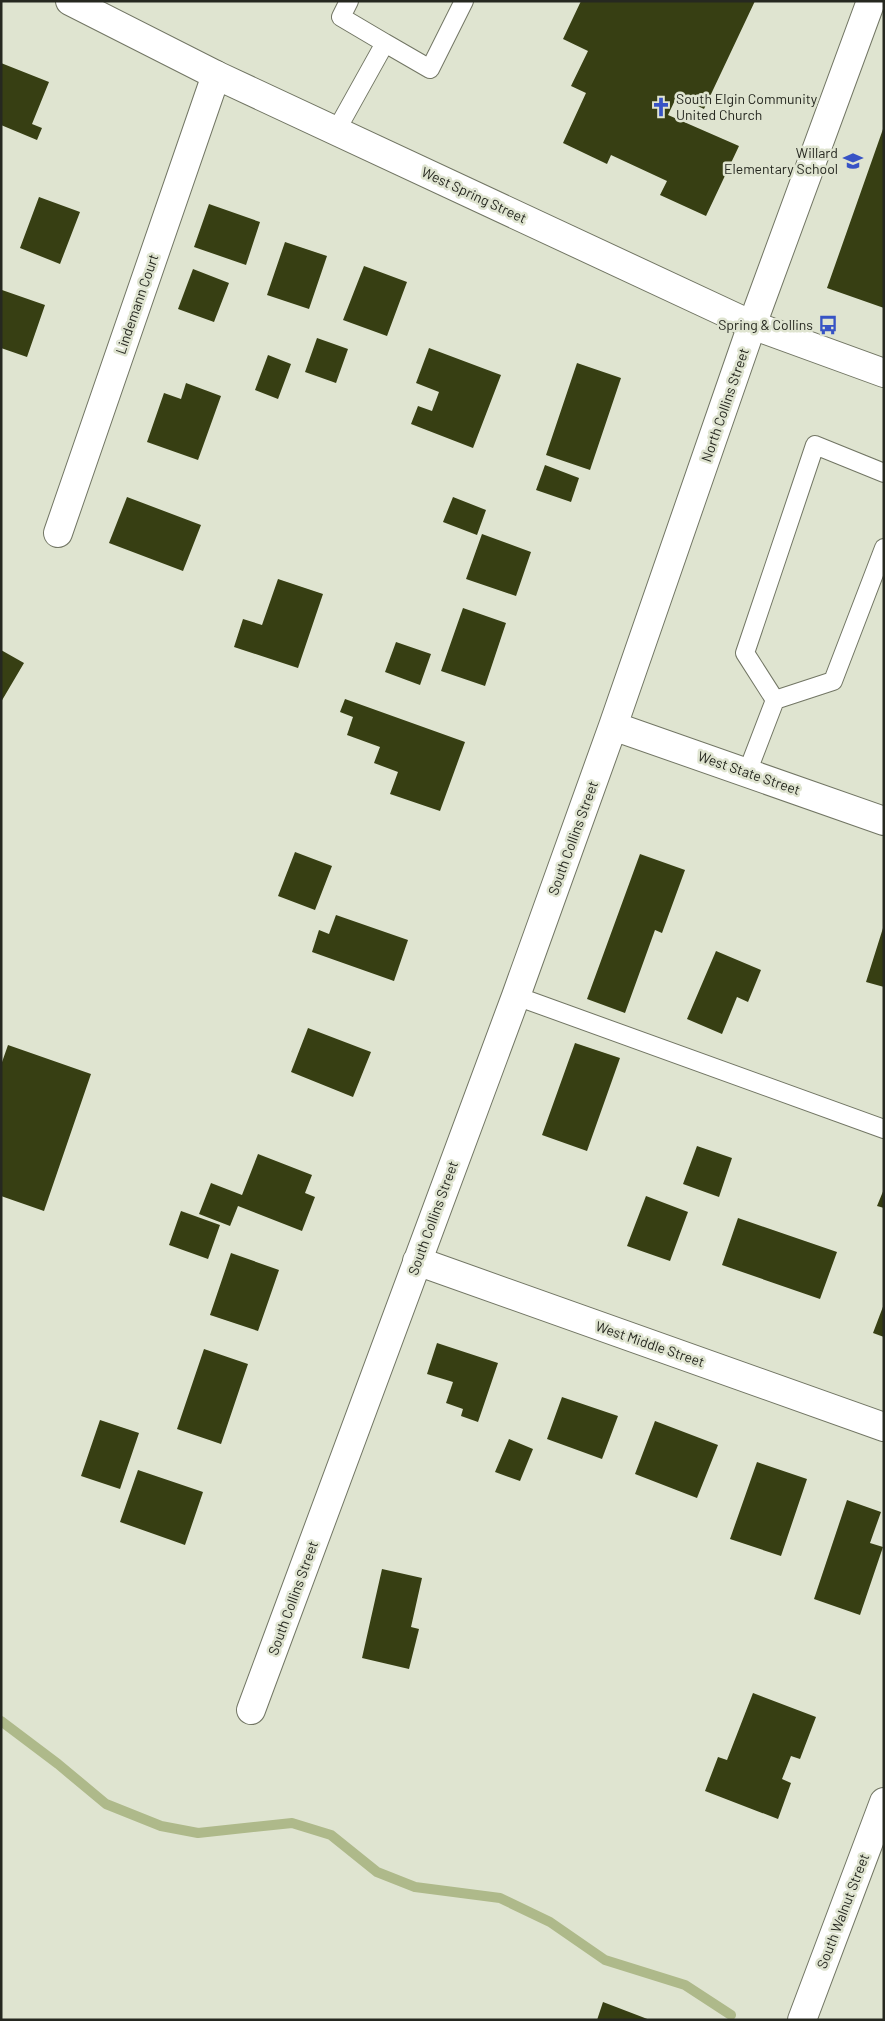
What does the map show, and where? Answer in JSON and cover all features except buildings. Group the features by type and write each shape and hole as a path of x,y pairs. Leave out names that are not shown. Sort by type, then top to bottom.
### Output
{"street":[{"name":"West Spring Street","path":"70,1 216,75 752,325 884,373"},
{"name":"North Collins Street","path":"613,726 752,325 870,1"},
{"name":"Lindemann Court","path":"58,532 216,75"},
{"name":"West State Street","path":"613,726 884,821"},
{"name":"South Collins Street","path":"251,1710 516,996 613,726"},
{"name":"West Middle Street","path":"417,1261 884,1426"},
{"name":"South Walnut Street","path":"802,2020 884,1802"}],"lane":[{"path":"349,1 341,17 430,69 464,1"},
{"path":"336,131 385,43"},
{"path":"775,700 744,653 815,445 884,472"},
{"path":"775,700 833,681 884,548"},
{"path":"747,773 775,700"},
{"path":"516,996 884,1129"}],"waterway":[{"path":"1,1721 58,1764 106,1804 161,1826 198,1833 292,1823 331,1835 377,1872 415,1887 500,1898 550,1922 605,1960 685,1985 731,2015"}],"place":[{"name":"South Elgin Community United Church","path":"661,107"},
{"name":"Willard Elementary School","path":"853,161"},
{"name":"Spring & Collins","path":"828,325"}]}
